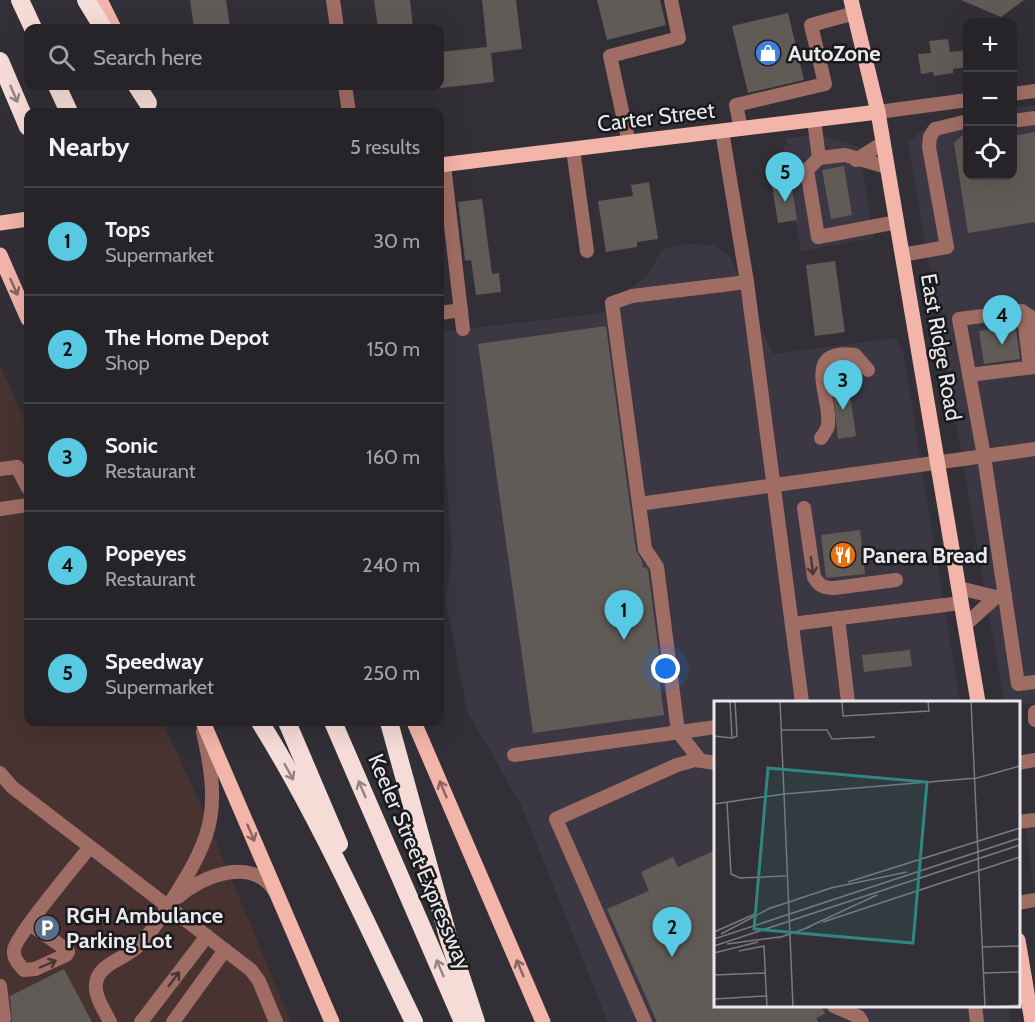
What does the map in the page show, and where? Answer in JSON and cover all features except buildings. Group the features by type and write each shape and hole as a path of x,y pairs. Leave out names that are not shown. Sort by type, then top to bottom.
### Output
{"highway":[{"path":"20,0 31,24"},
{"path":"86,0 101,24"},
{"path":"0,61 24,118"},
{"path":"59,90 67,108"},
{"path":"141,90 150,108"},
{"path":"262,726 335,858 415,1022"},
{"path":"289,726 415,1022"},
{"name":"Keeler Street Expressway","path":"335,726 463,1022"},
{"path":"391,726 449,940 476,1022"}],"main road":[{"path":"100,0 112,24"},
{"name":"East Ridge Road","path":"853,6 878,112 978,701"},
{"name":"Carter Street","path":"444,165 878,112"},
{"path":"0,223 24,220"},
{"path":"0,255 24,310"},
{"path":"204,726 332,1022"},
{"path":"416,726 543,1022"},
{"path":"1020,949 1031,996 1032,1022"}],"street":[{"path":"333,0 336,24"},
{"path":"629,143 610,56 679,38 671,0"},
{"path":"741,129 735,105 825,84 811,25 853,6"},
{"path":"346,90 348,108"},
{"path":"1017,93 1035,91"},
{"path":"878,112 963,101"},
{"path":"1017,120 1035,118"},
{"path":"814,120 819,158"},
{"path":"902,255 947,247 929,147 930,137 935,129 963,122"},
{"path":"722,131 747,282 802,701"},
{"path":"856,160 883,143"},
{"path":"573,149 587,251"},
{"path":"887,167 845,155 819,158 807,170 818,237 897,222"},
{"path":"444,180 463,329"},
{"path":"700,760 678,732 657,567 645,549 612,303 632,296 747,282"},
{"path":"444,312 461,310"},
{"path":"960,322 1022,311 1031,317 1034,323 1035,341"},
{"path":"960,322 1023,321 1032,367 969,375"},
{"path":"960,322 984,456 1000,596 1018,684 1035,682"},
{"path":"821,438 828,424 821,370 825,362 833,355 855,355 868,370"},
{"path":"639,504 1035,449"},
{"path":"0,469 17,467 24,480"},
{"path":"0,508 24,505"},
{"path":"804,508 814,577 818,583 825,588 834,588 896,580"},
{"path":"792,624 838,618 960,595 1000,596"},
{"path":"965,625 1000,596"},
{"path":"838,618 848,701"},
{"path":"1035,712 1035,720"},
{"path":"110,1022 97,995 98,977 107,966 129,954 153,929 196,862 207,836 213,795 212,775 203,726"},
{"path":"514,755 714,727"},
{"path":"645,1022 556,819 677,765 700,760 714,764"},
{"path":"1020,763 1035,760"},
{"path":"2,779 257,977 276,1022"},
{"path":"1020,822 1035,820"},
{"path":"30,924 90,847"},
{"path":"168,906 192,886 233,872 251,872 261,877 270,884 278,897"},
{"path":"1020,903 1035,900"},
{"path":"141,1022 207,936"},
{"path":"173,1022 225,950"},
{"path":"0,986 4,1018"},
{"path":"838,1007 859,1017 862,1022"},
{"path":"975,1007 977,1022"}],"shaded area":[{"path":"1035,105 1035,703 1020,705 1020,701 1004,701 908,142 930,125 963,118 963,180 1017,180 1017,107"},
{"path":"819,135 859,147 874,238 801,251 795,220 778,223 772,185 789,182 783,146 787,145 786,138"},
{"path":"684,244 714,245 731,258 773,354 895,338 903,351 960,701 714,701 714,1007 1008,1007 1010,1022 608,1022 521,805 467,710 446,601 452,552 444,458 444,332 603,313 647,275 662,250"},
{"path":"0,365 24,419 24,726 165,726 291,1022 0,1022"},
{"path":"1035,813 1035,893 1023,814"}],"place":[{"name":"AutoZone","path":"768,53"},
{"name":"Speedway","path":"785,202"},
{"name":"Popeyes","path":"1002,345"},
{"name":"Sonic","path":"843,410"},
{"name":"Panera Bread","path":"843,555"},
{"name":"Tops","path":"624,640"},
{"name":"RGH Ambulance Parking Lot","path":"47,928"},
{"name":"The Home Depot","path":"672,957"}]}
